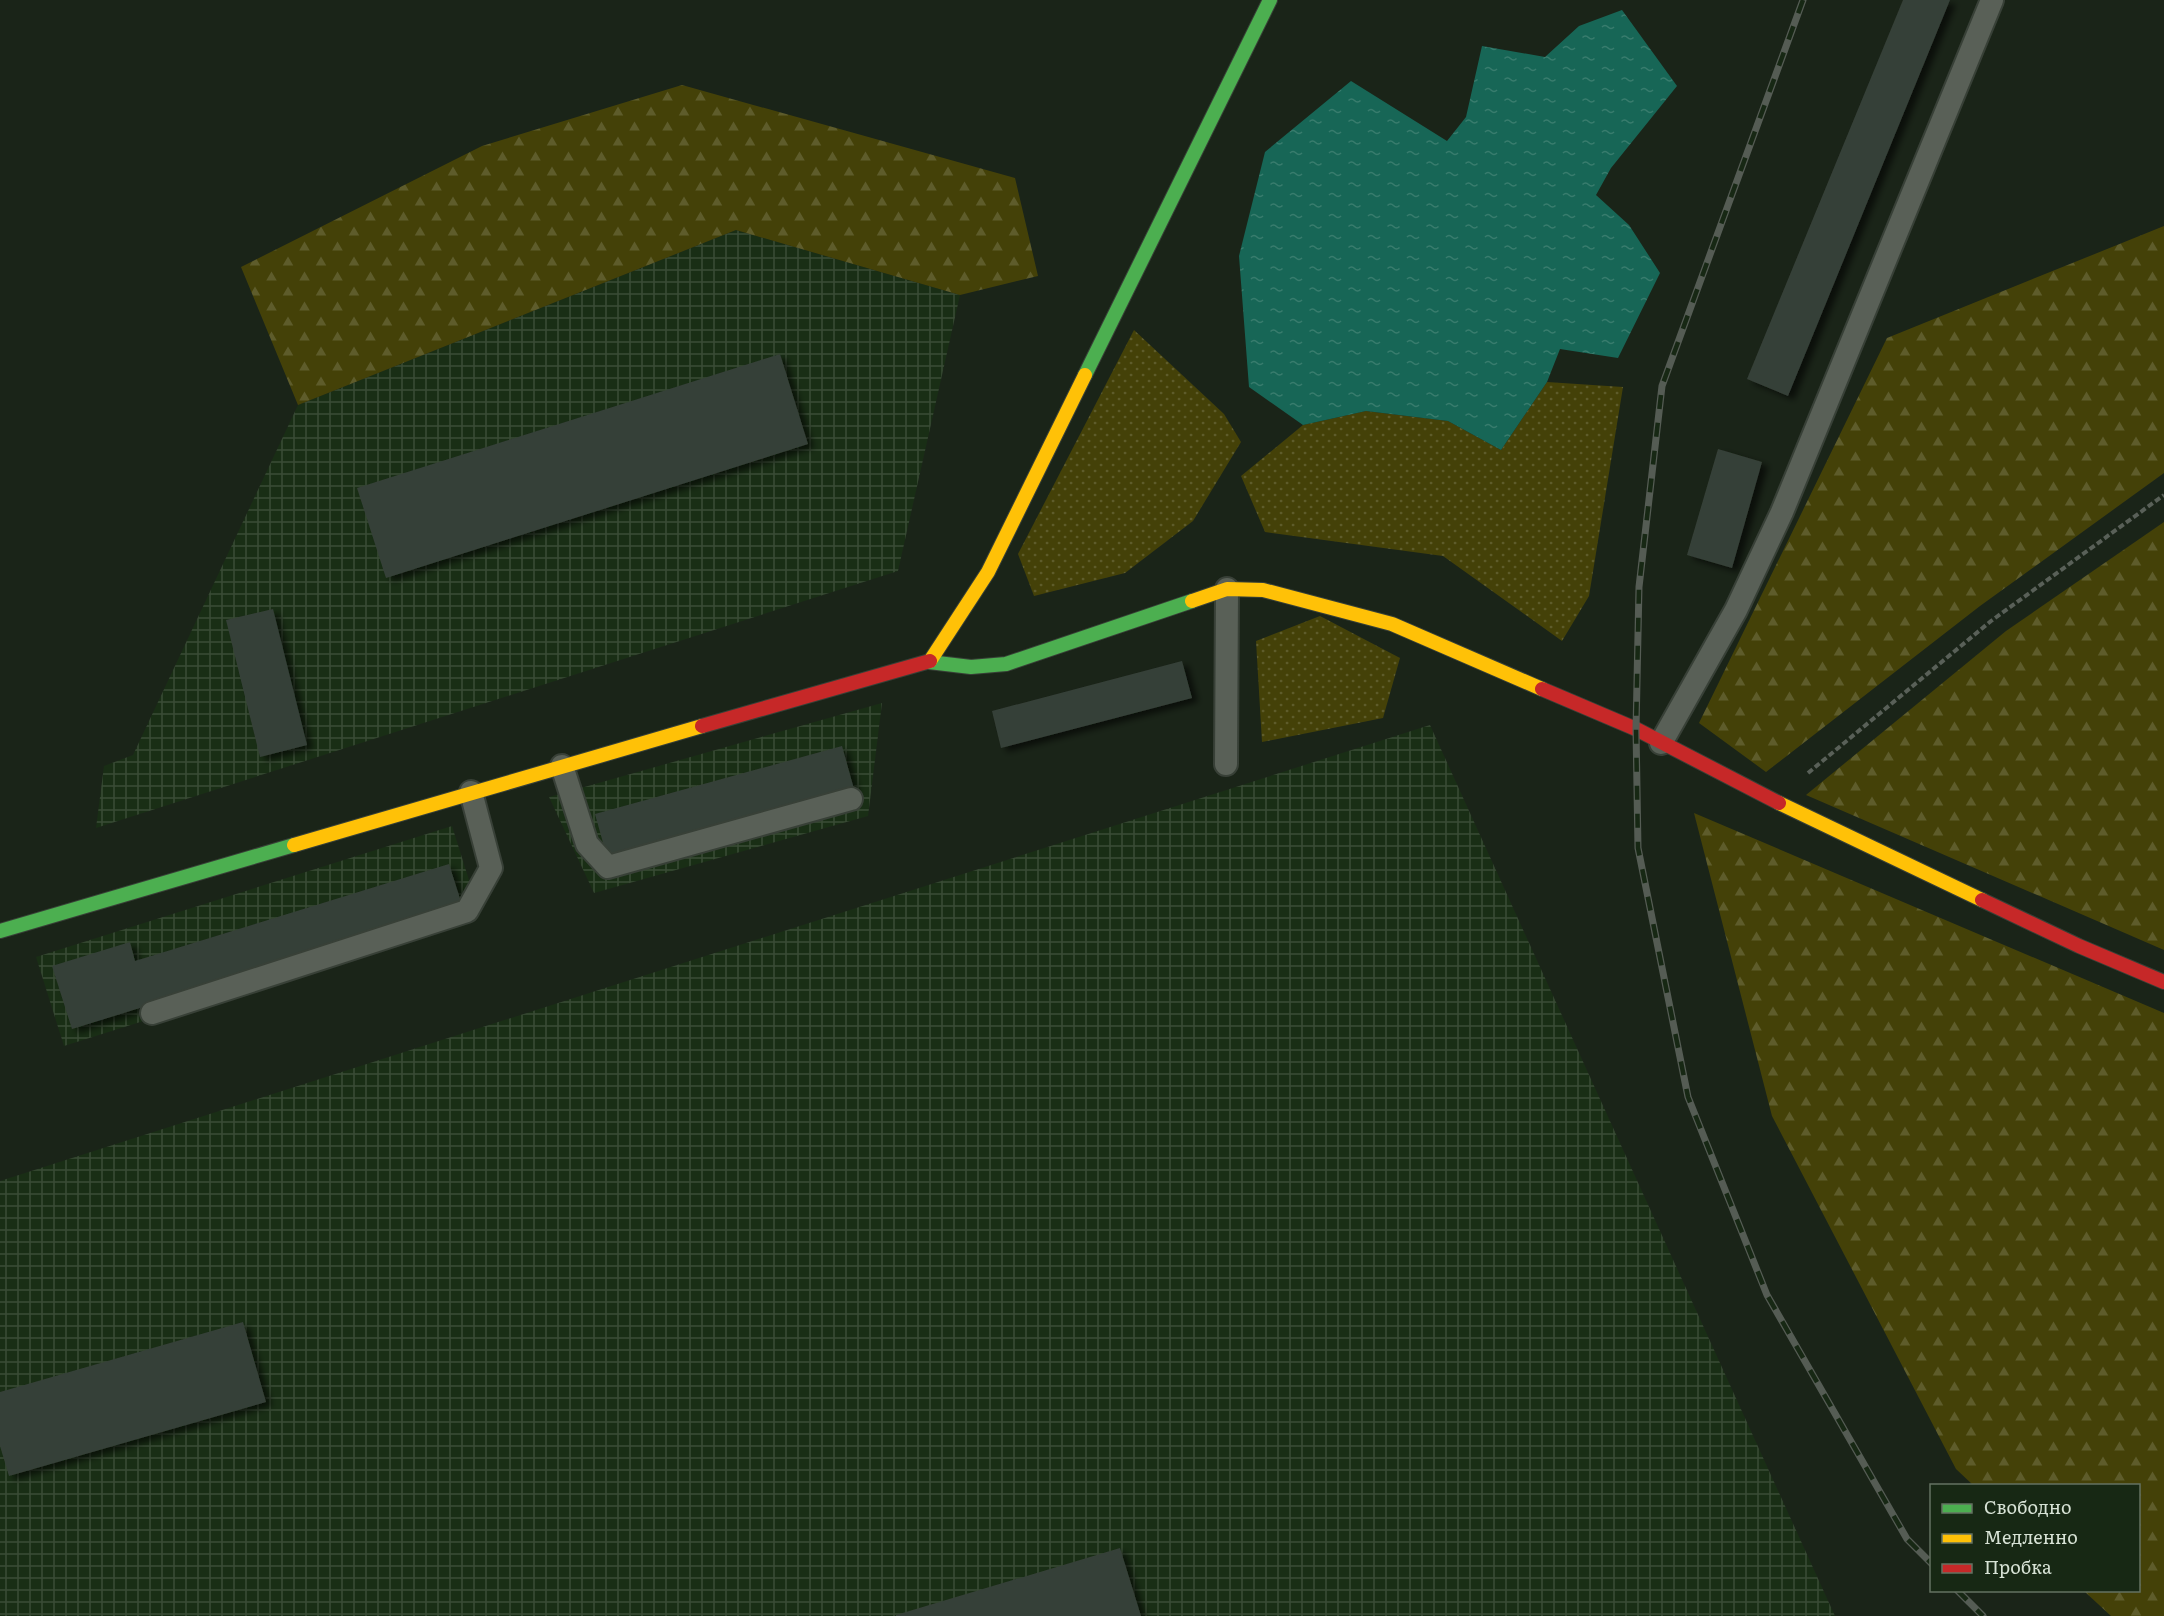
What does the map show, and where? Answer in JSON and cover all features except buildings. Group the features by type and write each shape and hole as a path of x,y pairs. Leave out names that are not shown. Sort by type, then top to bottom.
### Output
{"street":[{"path":"929,662 988,572 1270,0"},
{"path":"0,931 471,792 929,662 971,667 1006,664 1227,589 1263,590 1392,624 1636,729 1775,801 2079,946 2164,982"}],"lane":[{"path":"1661,743 1736,610 1782,512 1992,0"},
{"path":"1226,764 1227,589"},
{"path":"562,766 587,844 608,867 851,799"},
{"path":"153,1013 467,911 491,868 471,792"}],"path":[{"path":"1775,801 1991,621 2164,495"}],"shaded area":[{"path":"736,230 960,295 898,571 96,828 104,766 133,755 298,405"},
{"path":"882,703 868,816 594,893 549,797"},
{"path":"1430,725 1835,1616 0,1616 0,1181"},
{"path":"452,826 480,915 64,1046 36,957"}],"green space":[{"path":"682,85 1015,178 1038,276 960,295 736,230 298,405 241,267 482,146"},
{"path":"2164,226 2164,473 1980,606 1766,772 1699,723 1887,338"},
{"path":"1134,330 1224,414 1241,442 1193,521 1125,573 1034,596 1018,554"},
{"path":"1547,382 1623,387 1589,596 1562,641 1443,556 1265,532 1241,476 1303,425 1366,411 1448,421 1501,450"},
{"path":"2164,522 2164,950 1806,795 2006,631"},
{"path":"1320,616 1400,658 1383,718 1262,742 1256,641"},
{"path":"1694,813 2164,1013 2164,1616 2111,1616 2085,1592 2140,1592 2140,1484 1972,1484 1956,1469 1772,1116"}],"water":[{"path":"1622,10 1677,86 1611,168 1596,195 1629,225 1660,273 1618,358 1560,349 1547,382 1501,450 1448,421 1366,411 1303,425 1249,387 1239,256 1265,152 1351,81 1447,141 1466,117 1482,46 1545,57 1579,26"}],"railway":[{"path":"1803,0 1662,386 1639,587 1636,729 1638,848 1688,1097 1767,1295 1907,1539 1930,1562"},
{"path":"1959,1592 1983,1616"}],"traffic: fast":[{"path":"1085,375 1270,0"},
{"path":"929,662 971,667 1006,664 1192,601"},
{"path":"0,931 294,845"}],"traffic: slow":[{"path":"930,661 988,572 1085,375"},
{"path":"1192,601 1227,589 1263,590 1392,624 1542,689"},
{"path":"294,845 702,726"},
{"path":"1779,803 1982,900"}],"traffic: jam":[{"path":"702,726 930,661"},
{"path":"1542,689 1636,729 1779,803"},
{"path":"1982,900 2079,946 2164,982"}]}
